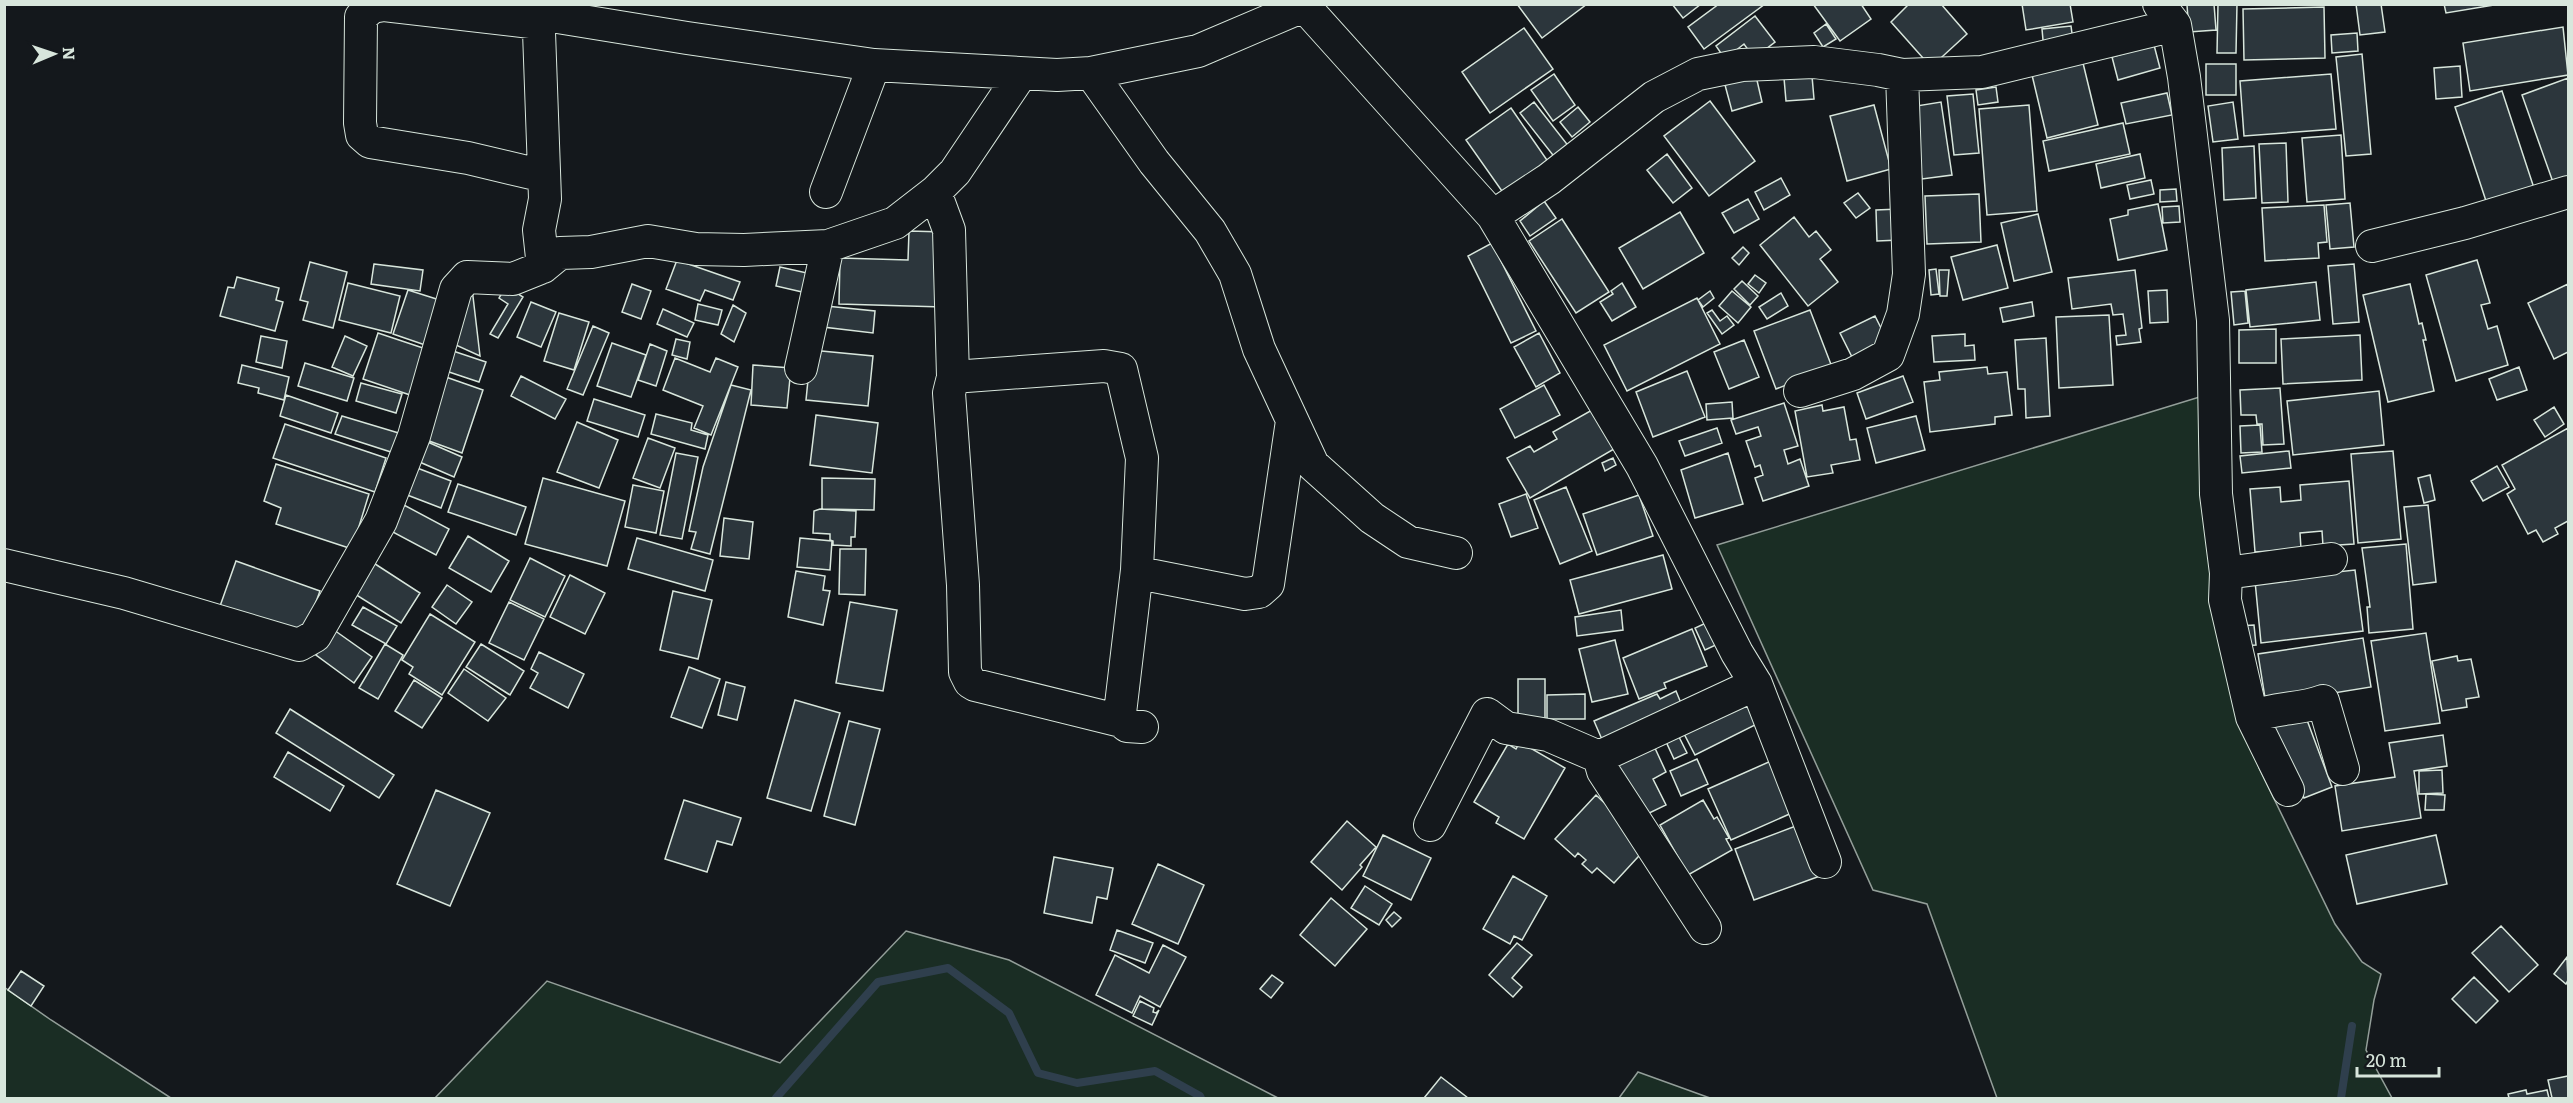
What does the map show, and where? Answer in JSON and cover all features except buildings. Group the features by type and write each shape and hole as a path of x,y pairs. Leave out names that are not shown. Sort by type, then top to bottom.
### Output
{"street":[{"path":"544,176 468,158 370,142 362,135 360,123 361,17 372,7 384,5 539,14 874,65 1057,75 1091,73 1198,51 1306,6 1493,216 1642,466 1737,653 1756,684 1825,862"},
{"path":"539,14 545,198 539,230 543,267"},
{"path":"1493,216 1549,179 1654,97 1698,74 1742,65 1814,62 1902,75 1982,72 2167,15 2184,77 2213,320 2216,494 2226,573 2225,600 2252,717 2288,790"},
{"path":"826,192 874,65"},
{"path":"1091,73 1154,162 1210,231 1230,265 1259,349 1313,465 1372,518 1408,542 1456,553"},
{"path":"4,565 124,593 299,645 315,636 381,521 414,436 456,289 467,277 513,279 543,267 560,253 591,252 648,241 696,249 744,250 828,246 895,223 935,192 955,172 1021,74"},
{"path":"1800,391 1853,374 1888,355 1903,314 1910,274 1902,75"},
{"path":"935,192 949,230 953,377 949,393 963,585 965,672 970,682 1131,724 1142,458 1121,369 1104,366 953,377"},
{"path":"2372,246 2465,223 2568,192"},
{"path":"801,368 828,246"},
{"path":"1137,570 1149,575 1245,594 1259,592 1268,584 1292,421"},
{"path":"2226,573 2331,559"},
{"path":"1430,825 1487,714 1506,728 1548,735 1599,757 1756,684"},
{"path":"2252,717 2264,712 2312,706 2323,701 2343,769"},
{"path":"1599,757 1603,771 1705,928"}],"green space":[{"path":"2206,395 2213,602 2259,768 2335,924 2362,962 2381,974 2374,1000 2366,1050 2392,1098 1997,1098 1927,904 1873,890 1717,545"},
{"path":"906,931 1009,960 1278,1098 435,1098 547,981 780,1063"},
{"path":"4,987 51,1020 171,1098 5,1098"},
{"path":"1638,1072 1710,1098 1619,1098"}],"waterway":[{"path":"776,1098 878,982 948,968 1009,1013 1038,1073 1077,1083 1155,1071 1201,1098"},
{"path":"2341,1098 2352,1026"}]}
